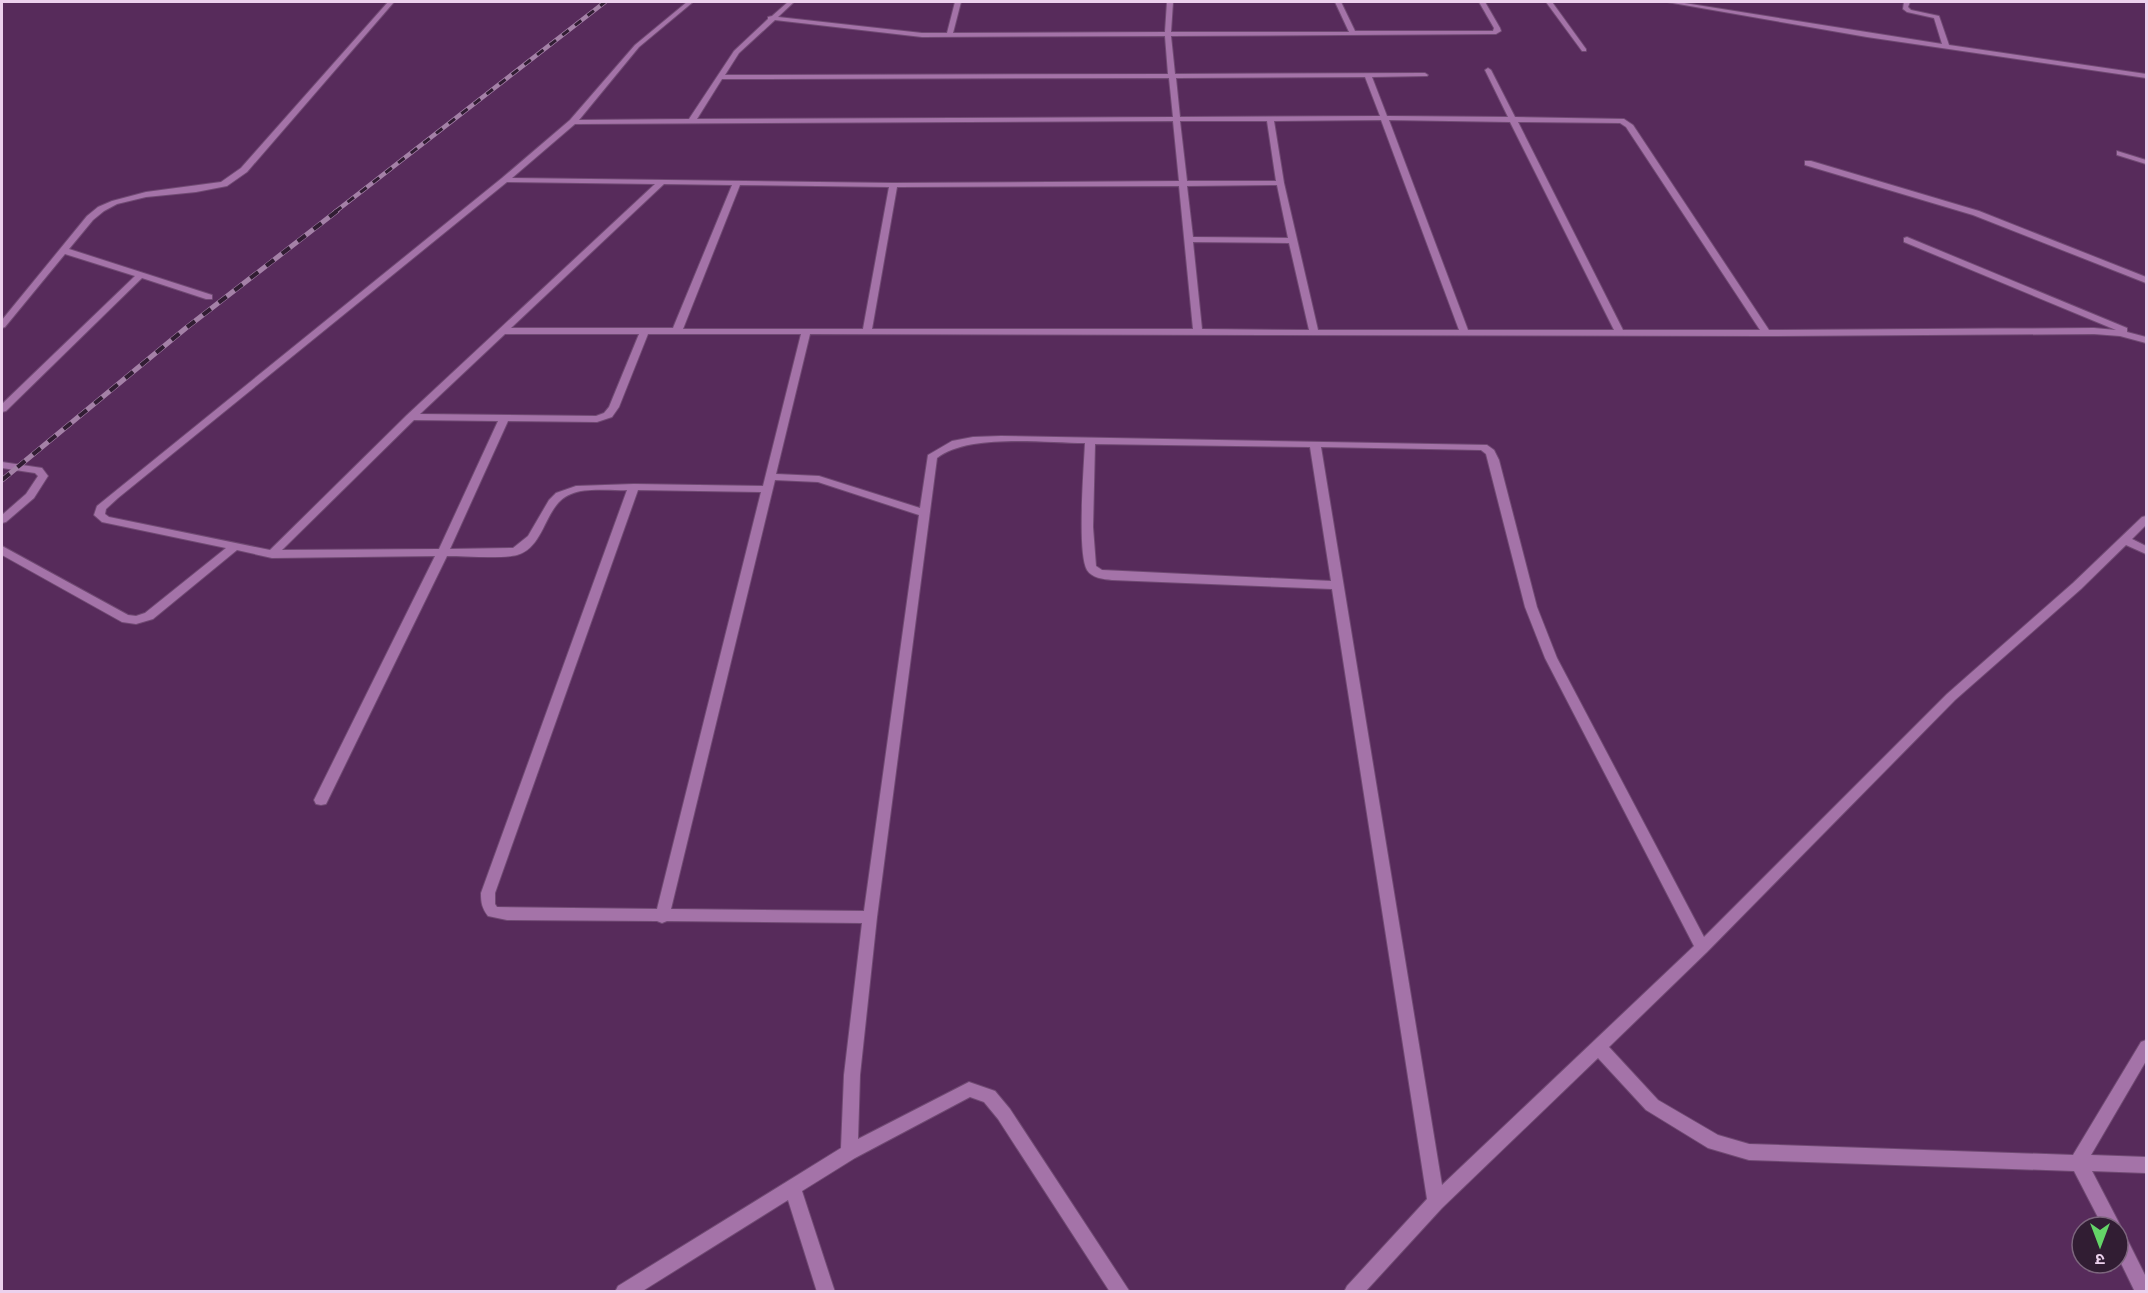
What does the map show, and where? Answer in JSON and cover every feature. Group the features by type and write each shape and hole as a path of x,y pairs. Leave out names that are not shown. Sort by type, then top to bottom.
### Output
{"street":[{"path":"2,325 63,250 104,206 126,199 224,184 244,170 391,2"},
{"path":"690,2 637,46 573,122 505,180 114,496 101,507 99,515 106,520 233,548 272,554 442,554 515,552 526,547 557,497 567,492 819,479 924,513"},
{"path":"691,122 736,52 770,18 791,2"},
{"path":"949,36 958,2"},
{"path":"1170,2 1168,35 1198,332"},
{"path":"1338,2 1353,34"},
{"path":"770,18 882,33 949,36 1494,33 1498,31 1497,28 1482,2"},
{"path":"1549,2 1584,50"},
{"path":"1671,2 1946,47 2146,76"},
{"path":"1907,2 1905,8 1908,11 1937,17 1946,47"},
{"path":"1488,70 1620,333"},
{"path":"1368,75 1464,332"},
{"path":"719,77 1425,75"},
{"path":"573,122 1383,118 1626,122 1766,333"},
{"path":"1270,119 1280,183 1314,333"},
{"path":"2120,153 2146,162"},
{"path":"1808,163 1976,213 2146,280"},
{"path":"505,180 660,184 893,185 1280,183"},
{"path":"272,554 411,417 506,331 660,184"},
{"path":"677,331 737,184"},
{"path":"867,330 893,185"},
{"path":"1188,239 1294,241"},
{"path":"1907,240 2146,338"},
{"path":"63,250 209,297"},
{"path":"2,409 141,275"},
{"path":"506,331 1766,333 2094,331 2146,338"},
{"path":"663,917 806,331"},
{"path":"411,417 582,420 608,415 614,407 645,332"},
{"path":"321,800 442,554 504,418"},
{"path":"849,1152 852,1075 870,917 932,458 943,447 967,441 1001,438 1483,447 1490,452 1532,607 1551,658 1702,948"},
{"path":"1090,440 1088,547 1089,565 1096,573 1112,576 1337,585"},
{"path":"1315,444 1436,1202"},
{"path":"2,465 38,470 44,476 30,496 2,520"},
{"path":"634,487 488,893 488,905 493,912 507,914 870,917"},
{"path":"1353,1292 1436,1202 1702,948 1951,697 2146,519"},
{"path":"2125,540 2146,550"},
{"path":"2,550 126,619 136,620 149,616 233,548"},
{"path":"2078,1162 2146,1047"},
{"path":"1599,1048 1652,1105 1714,1142 1749,1152 2146,1165"},
{"path":"624,1292 849,1152 969,1089 989,1096 1004,1114 1121,1292"},
{"path":"2078,1162 2106,1215"},
{"path":"792,1187 826,1292"},
{"path":"2130,1263 2145,1292"}],"railway":[{"path":"335,212 605,2"},
{"path":"2,480 186,328 337,211"}]}
